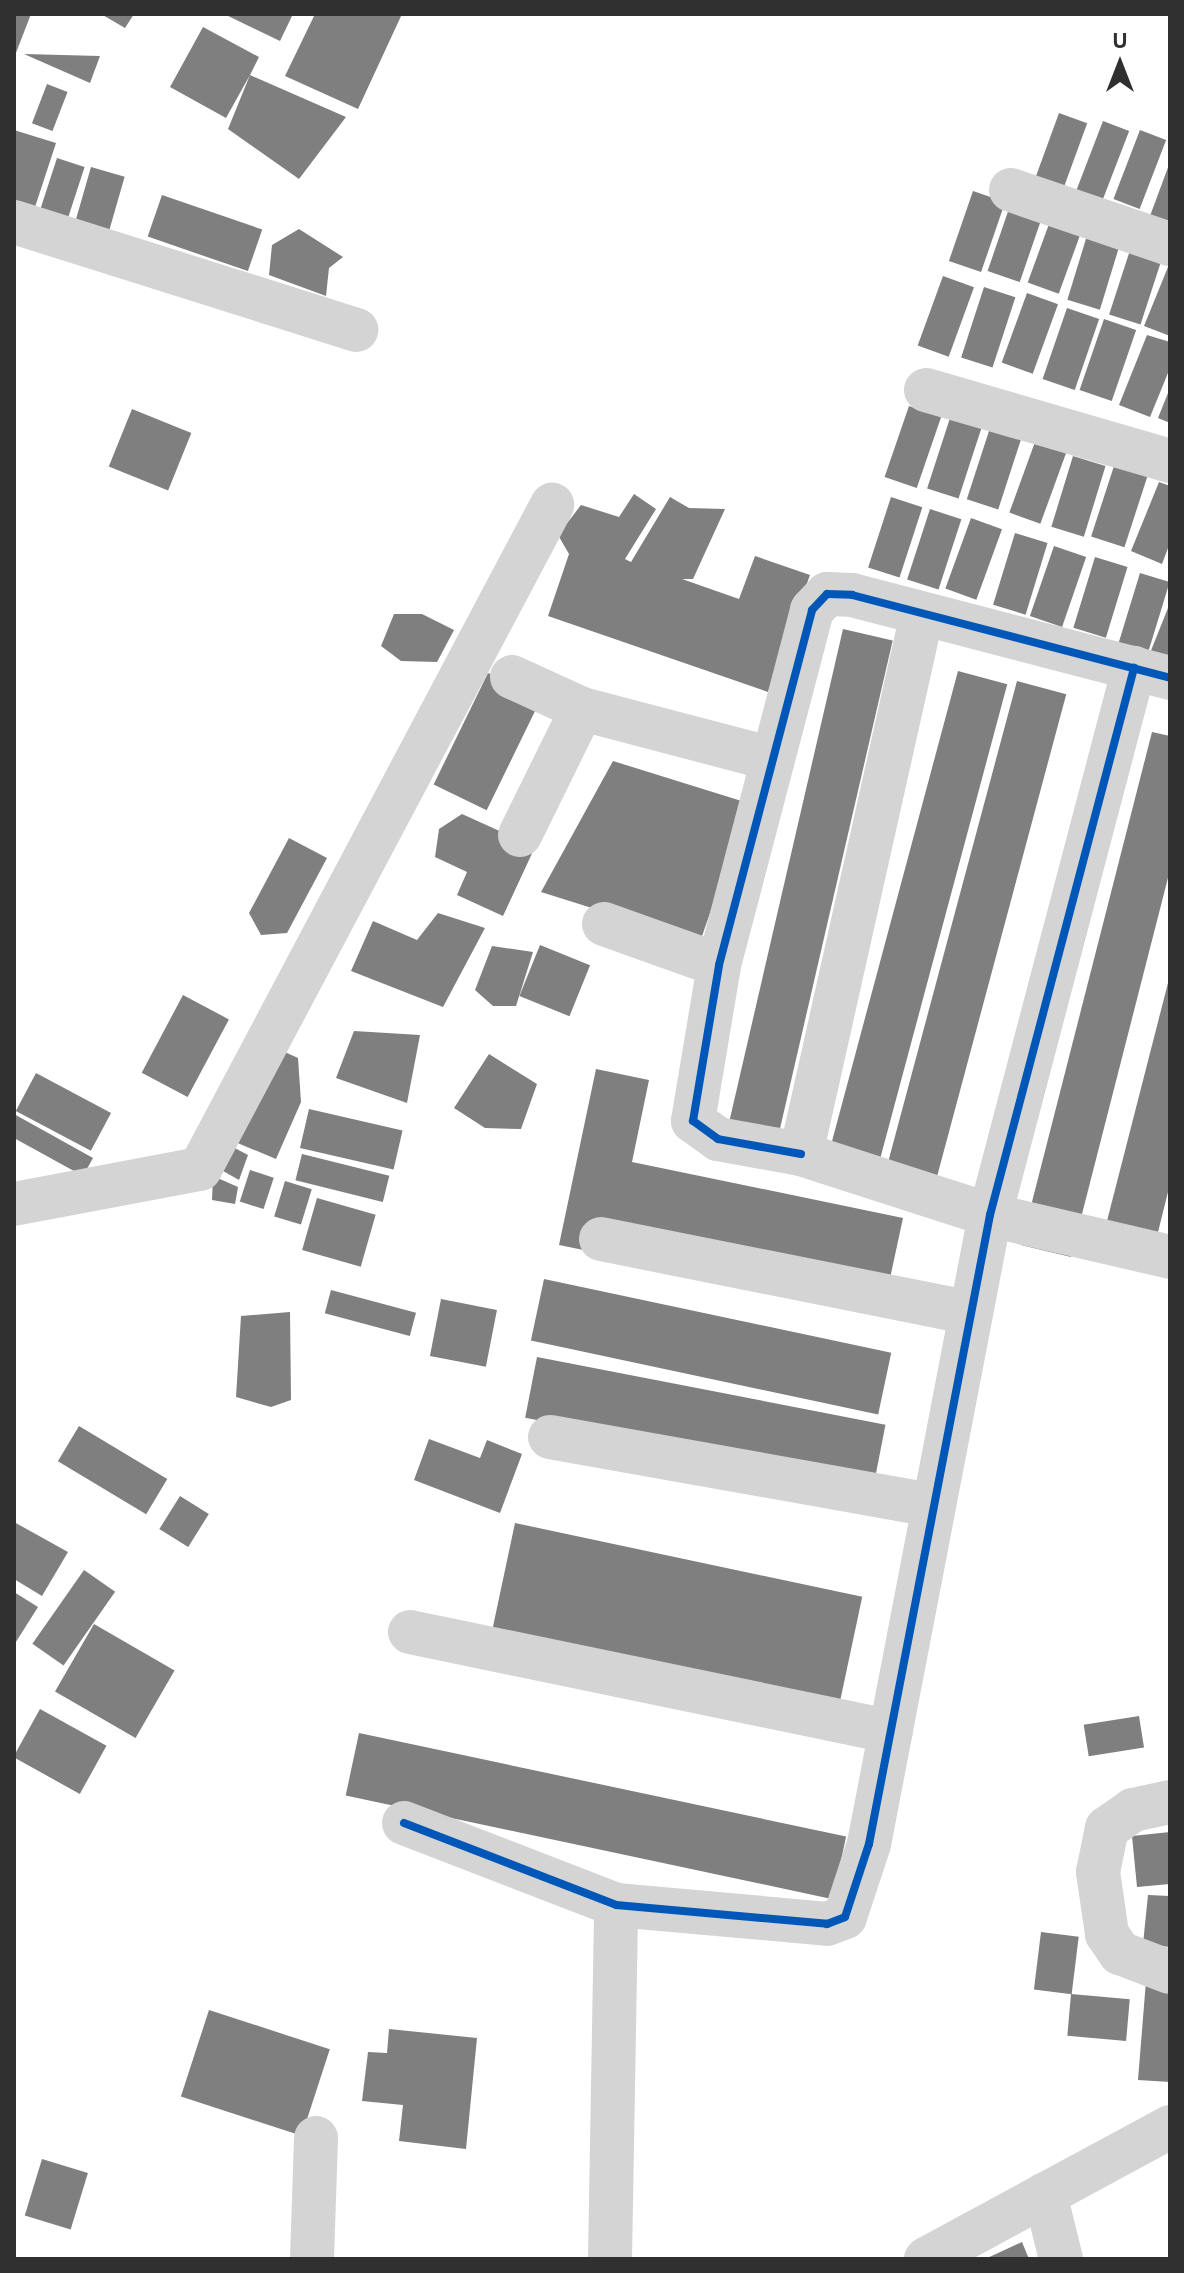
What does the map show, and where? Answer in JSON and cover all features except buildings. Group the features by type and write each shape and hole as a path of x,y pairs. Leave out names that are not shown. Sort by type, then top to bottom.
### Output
{"street":[{"path":"1011,190 1170,244"},
{"path":"14,222 356,330"},
{"path":"926,390 1170,461"},
{"path":"14,1204 200,1169 552,505"},
{"path":"404,1823 616,1905 827,1924 845,1917 857,1896 990,1215 1152,673 922,614 827,594 812,610 719,965 693,1121 718,1139 801,1154 990,1215 1170,1257"},
{"path":"801,1154 922,614"},
{"path":"512,677 582,709 773,759"},
{"path":"520,835 582,709"},
{"path":"604,924 719,965"},
{"path":"601,1239 970,1313"},
{"path":"550,1437 932,1505"},
{"path":"410,1632 891,1732"},
{"path":"1170,1802 1133,1810 1107,1828 1098,1872 1107,1934 1120,1953 1170,1972"},
{"path":"610,2259 616,1905"},
{"path":"926,2259 1170,2127"},
{"path":"312,2259 316,2138"},
{"path":"1045,2194 1061,2259"}],"cycle path":[{"path":"801,1154 718,1139 693,1121 719,965 812,610 827,594 852,595 1170,678"},
{"path":"404,1823 616,1905 827,1924 845,1917 869,1844 990,1215 1134,668"}]}
